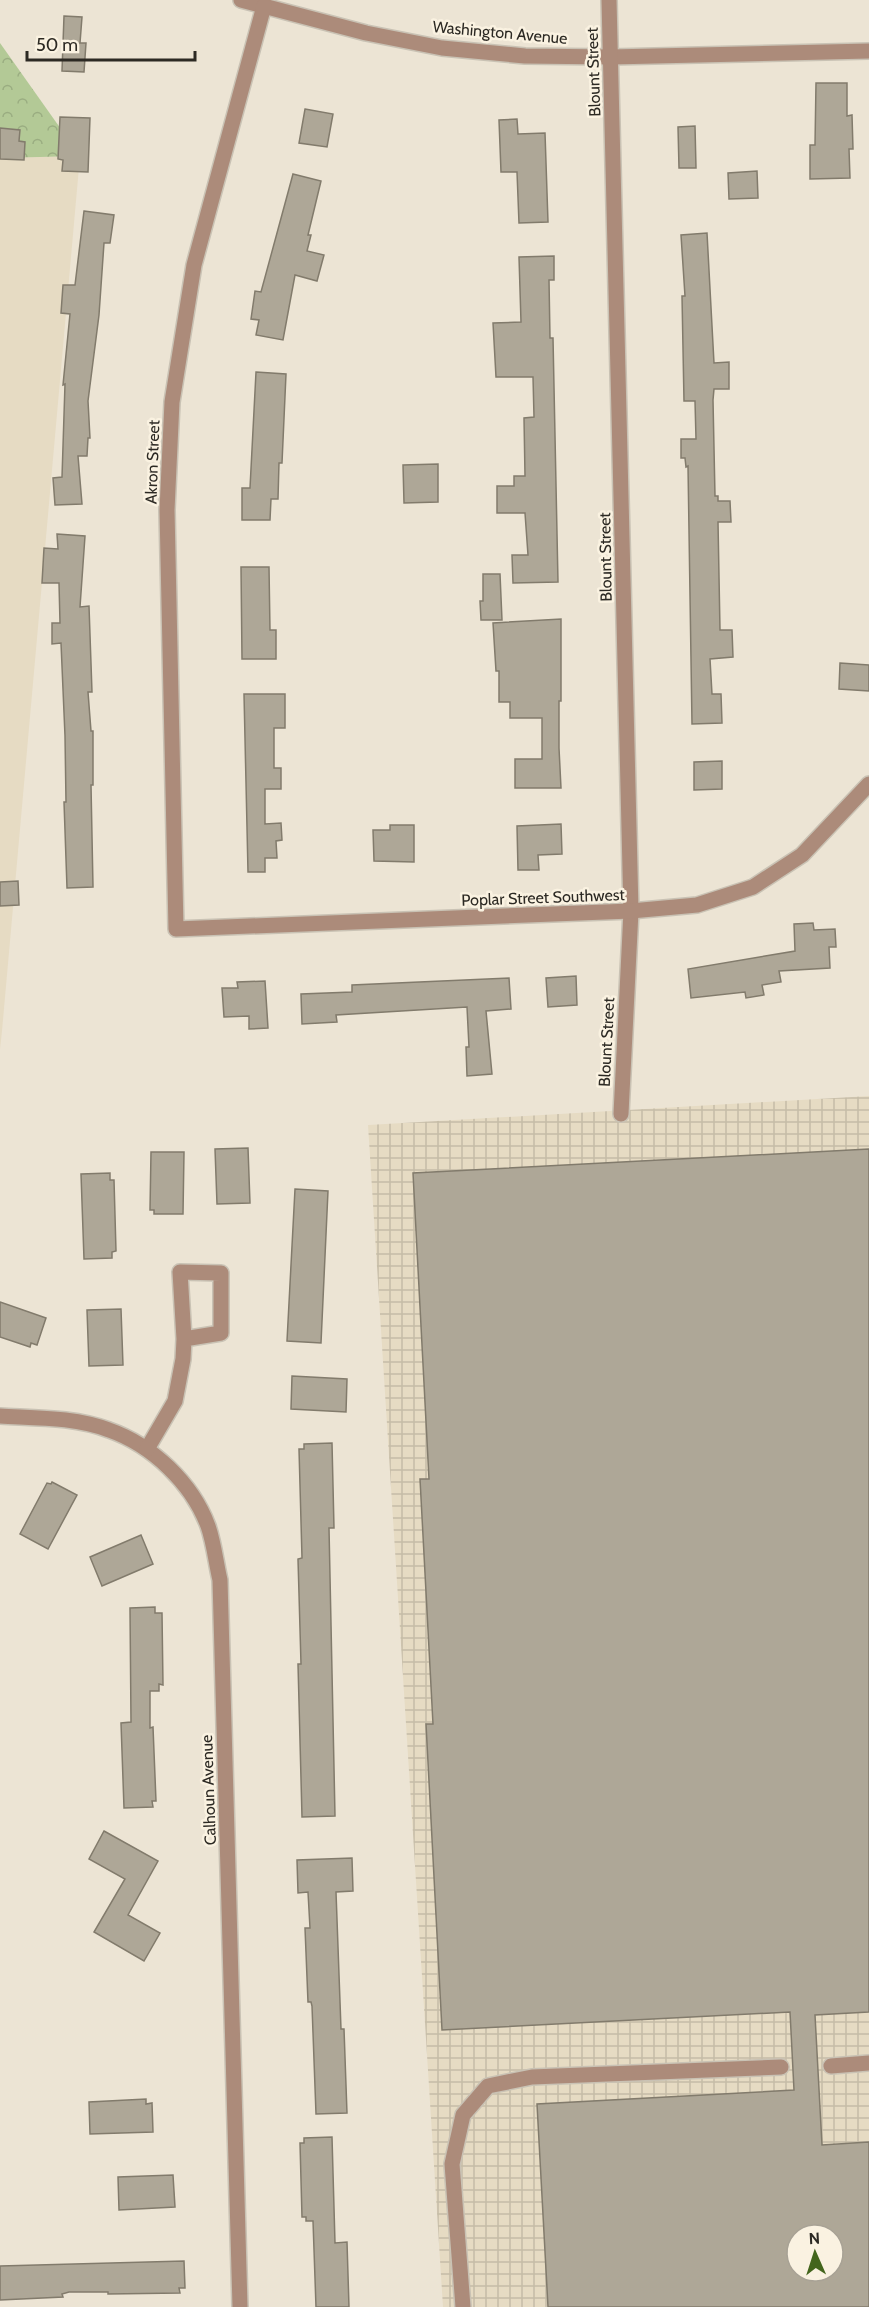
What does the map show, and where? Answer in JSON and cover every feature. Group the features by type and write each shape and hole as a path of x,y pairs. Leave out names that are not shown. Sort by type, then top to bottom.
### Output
{"street":[{"name":"Washington Avenue","path":"242,0 366,33 442,48 525,56 611,57 869,51"},
{"name":"Blount Street","path":"609,0 631,911 621,1114"},
{"name":"Akron Street","path":"176,929 167,510 172,402 194,265 264,6"},
{"name":"Poplar Street Southwest","path":"176,929 631,911 697,906 753,887 802,855 869,784"},
{"path":"147,1449 175,1401 183,1359 180,1272 221,1273 221,1333 184,1339"},
{"name":"Calhoun Avenue","path":"0,1416 66,1420 109,1430 147,1449 168,1466 192,1495 208,1526 220,1580 240,2307"},
{"path":"831,2066 869,2063"},
{"path":"463,2307 452,2164 463,2115 488,2086 532,2077 781,2067"}],"shaded area":[{"path":"80,156 2,1031 0,1049 0,158"},
{"path":"869,1096 869,2307 443,2307 368,1125"}],"green space":[{"path":"0,43 80,156 0,158"}],"building":[{"path":"64,16 82,17 80,43 86,43 84,72 62,71"},
{"path":"816,83 847,83 847,116 852,115 853,149 849,149 850,178 810,179 810,145 815,145"},
{"path":"305,109 333,114 327,147 299,143"},
{"path":"60,117 90,118 88,172 62,171 63,160 58,159"},
{"path":"517,119 518,134 545,133 548,222 519,223 517,172 501,172 499,120"},
{"path":"695,126 696,168 679,168 678,127"},
{"path":"0,128 20,130 19,141 25,142 24,160 0,159"},
{"path":"757,171 758,198 729,199 728,173"},
{"path":"293,174 321,181 308,235 311,235 307,251 324,255 317,281 295,275 283,340 256,335 259,320 251,319 255,291 261,292"},
{"path":"84,211 114,215 110,243 104,243 99,315 88,401 90,438 88,438 87,456 78,456 82,504 55,505 53,478 62,477 65,384 63,385 70,314 61,313 63,285 75,285"},
{"path":"707,233 714,363 729,362 729,389 714,389 713,400 715,496 718,496 718,501 730,501 731,522 718,522 720,630 732,630 733,657 710,659 712,694 721,694 722,723 692,724 688,466 686,467 685,458 681,458 681,439 696,439 695,401 684,401 682,296 685,296 681,235"},
{"path":"554,256 554,280 549,280 550,338 553,338 558,582 513,583 512,555 528,555 525,513 497,513 497,486 514,486 514,476 525,476 524,418 534,417 533,377 496,377 493,323 521,322 519,257"},
{"path":"256,372 286,374 282,463 279,463 278,499 271,499 270,520 242,520 242,488 250,488"},
{"path":"438,464 438,502 404,503 403,465"},
{"path":"57,534 85,536 80,607 89,606 92,692 88,692 91,731 93,731 93,785 91,785 93,887 67,888 61,643 52,644 52,623 60,623 59,583 42,583 44,548 58,549"},
{"path":"241,567 269,567 270,630 276,630 276,659 242,659"},
{"path":"483,574 500,574 502,620 481,620 480,601 483,601"},
{"path":"561,619 559,748 561,788 515,788 515,759 542,759 542,718 510,718 510,702 499,702 499,671 496,671 493,623"},
{"path":"840,663 869,665 869,691 839,689"},
{"path":"244,694 285,694 285,728 274,728 274,768 281,768 281,789 265,789 265,824 281,823 282,840 276,841 277,858 265,858 265,872 248,872"},
{"path":"722,761 722,789 694,790 694,762"},
{"path":"561,824 562,854 538,855 539,870 518,870 517,826"},
{"path":"390,825 414,825 414,862 374,861 373,830 390,830"},
{"path":"18,881 19,905 0,906 0,882"},
{"path":"813,923 814,930 835,929 836,947 829,947 830,968 779,971 781,982 762,985 764,995 746,998 745,992 691,998 688,969 795,951 794,924"},
{"path":"576,976 577,1005 548,1007 546,978"},
{"path":"509,978 511,1009 486,1011 492,1074 467,1076 466,1047 469,1047 467,1007 336,1015 337,1022 302,1024 301,994 352,992 352,985"},
{"path":"265,981 268,1028 249,1029 249,1016 224,1017 222,988 238,988 237,982"},
{"path":"248,1148 250,1203 217,1204 215,1149"},
{"path":"869,1149 869,2012 815,2015 822,2145 869,2142 869,2307 548,2307 537,2104 794,2090 790,2012 442,2030 426,1724 433,1724 420,1479 429,1479 413,1173"},
{"path":"151,1152 184,1152 183,1214 154,1214 154,1210 150,1210"},
{"path":"110,1173 110,1180 114,1180 116,1251 112,1252 112,1258 84,1259 81,1174"},
{"path":"295,1189 328,1191 321,1343 287,1341"},
{"path":"0,1302 46,1318 37,1345 31,1343 30,1347 0,1337"},
{"path":"121,1309 123,1365 89,1366 87,1310"},
{"path":"292,1376 347,1379 346,1412 291,1409"},
{"path":"332,1443 334,1528 329,1528 335,1816 302,1817 298,1664 301,1664 298,1559 302,1558 299,1449 304,1449 304,1444"},
{"path":"52,1482 77,1495 48,1549 20,1534 47,1483"},
{"path":"141,1535 153,1564 102,1586 90,1557"},
{"path":"155,1607 155,1613 162,1613 163,1685 159,1684 159,1691 150,1691 150,1728 153,1727 156,1801 152,1801 153,1807 124,1808 121,1723 131,1722 130,1608"},
{"path":"104,1831 158,1861 128,1915 160,1933 144,1961 94,1932 125,1879 89,1859"},
{"path":"352,1858 353,1891 336,1892 341,2029 344,2029 347,2113 316,2114 312,2006 311,2002 308,2002 305,1928 310,1928 308,1892 298,1893 297,1860"},
{"path":"146,2099 146,2104 152,2103 153,2132 90,2134 89,2102"},
{"path":"332,2137 335,2243 347,2242 349,2307 316,2307 313,2221 306,2221 306,2217 302,2217 300,2143 304,2143 304,2138"},
{"path":"173,2175 175,2207 119,2210 118,2177"},
{"path":"184,2261 185,2288 179,2288 180,2293 69,2292 62,2294 63,2297 0,2300 0,2266"}]}
